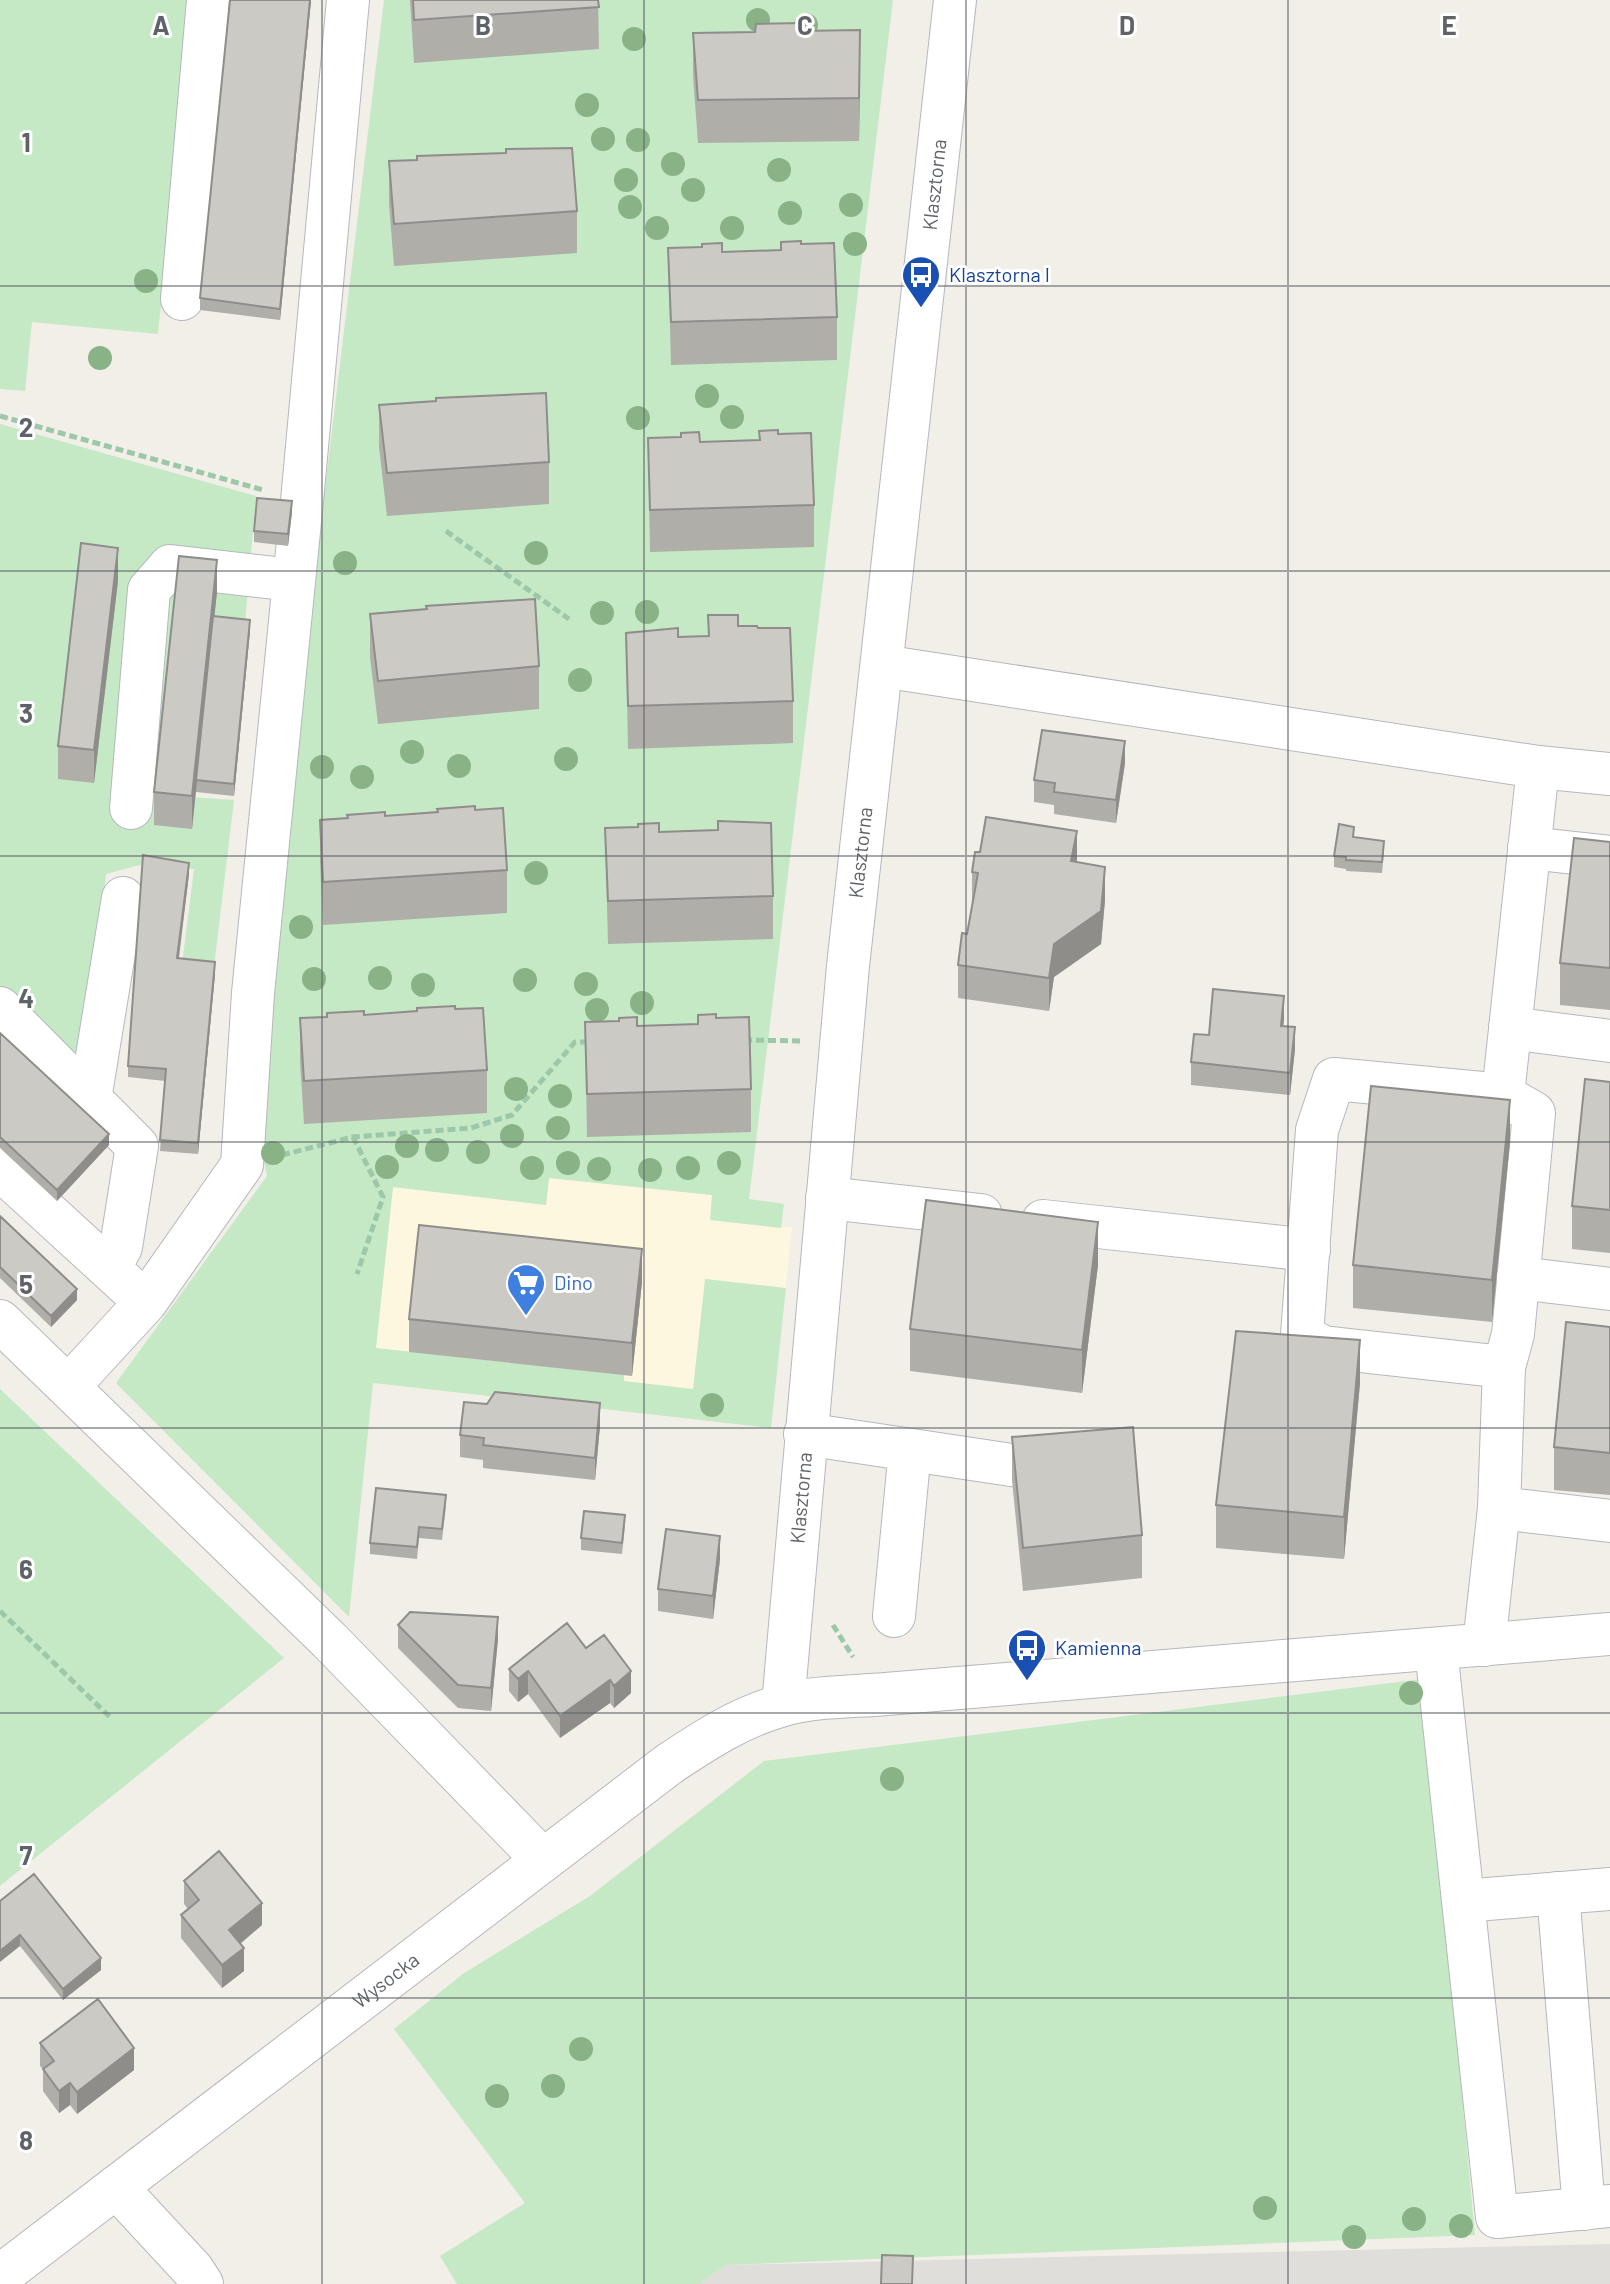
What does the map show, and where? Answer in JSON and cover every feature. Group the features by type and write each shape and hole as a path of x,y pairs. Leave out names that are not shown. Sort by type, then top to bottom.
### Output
{"street":[{"path":"182,299 208,0"},
{"path":"69,1386 146,1302 242,1165 253,993 348,0"},
{"name":"Klasztorna","path":"783,1705 840,1044 955,0"},
{"path":"131,808 149,590 170,566 293,580"},
{"path":"882,666 1538,767 1610,774"},
{"path":"1503,1095 1538,767"},
{"path":"1529,848 1610,857"},
{"path":"90,1099 123,898"},
{"path":"0,1008 137,1146 121,1247 109,1268"},
{"path":"1510,1028 1610,1041"},
{"path":"1484,1645 1499,1508 1504,1367 1513,1334 1534,1113 1503,1095 1334,1079 1317,1130 1302,1335 1323,1347 1504,1367"},
{"path":"0,1169 146,1302"},
{"path":"827,1198 1309,1250"},
{"path":"1518,1278 1610,1289"},
{"path":"0,1321 330,1641 543,1860"},
{"path":"805,1434 1018,1466 1106,1448"},
{"path":"894,1616 910,1450"},
{"path":"1499,1508 1610,1521"},
{"path":"783,1705 1610,1634"},
{"path":"1436,1649 1497,2217 1597,2207 1558,1893"},
{"name":"Wysocka","path":"0,2276 669,1764 723,1728 783,1705"},
{"path":"1463,1901 1610,1889"},
{"path":"116,2187 193,2270 202,2284"}],"path":[{"path":"0,416 302,501"},
{"path":"446,531 569,619"},
{"path":"741,1040 840,1044"},
{"path":"242,1165 353,1137 471,1128 512,1115 575,1042 605,1042"},
{"path":"353,1137 383,1197 357,1274"},
{"path":"0,1611 111,1718"}],"shaded area":[{"path":"549,1178 713,1195 711,1220 792,1227 771,1428 372,1383 393,1187 546,1205"},
{"path":"1610,2244 1610,2284 699,2284 726,2265"}],"green space":[{"path":"0,0 192,0 158,334 32,322 25,391 0,389"},
{"path":"384,0 893,0 749,1199 784,1204 781,1228 710,1220 712,1195 549,1178 546,1205 393,1187 376,1348 624,1375 624,1381 693,1389 705,1279 786,1288 771,1428 373,1383 349,1617 116,1383 267,1176 251,1100"},
{"path":"0,424 256,496 245,623 190,797 234,800 214,967 182,964 194,869 147,863 106,874 85,1063 0,986"},
{"path":"0,1389 284,1658 0,1886"},
{"path":"1423,1679 1475,2235 726,2265 699,2284 457,2284 440,2256 525,2203 394,2029 464,1973 590,1896 764,1761"}],"building":[{"path":"230,0 310,0 280,309 200,298"},
{"path":"413,0 598,0 599,7 414,20"},
{"path":"800,23 800,31 860,30 859,98 698,100 693,33 755,32 756,24"},
{"path":"572,148 577,211 394,224 389,161 417,160 417,156 506,153 506,149"},
{"path":"801,241 801,244 834,243 837,317 671,322 668,248 722,243 722,252 781,250 781,242"},
{"path":"546,393 549,462 387,473 379,405 436,401 436,398"},
{"path":"778,430 778,434 811,433 814,505 650,510 648,438 681,437 681,433 699,432 700,442 760,440 759,431"},
{"path":"257,498 292,501 288,534 254,531"},
{"path":"81,543 118,548 94,750 58,746"},
{"path":"179,556 217,560 192,796 154,792"},
{"path":"535,599 539,666 378,681 370,614 427,609 426,606"},
{"path":"708,615 738,615 738,626 790,628 793,701 628,706 626,633 678,628 678,637 709,636"},
{"path":"213,616 250,620 234,784 196,780"},
{"path":"1042,730 1125,741 1116,800 1054,792 1055,783 1034,780"},
{"path":"475,806 475,810 503,808 507,870 323,882 320,820 385,812 385,816 438,812 437,809"},
{"path":"986,817 1077,831 1071,861 1105,867 1101,911 1054,944 1049,978 958,965 962,933 967,934 978,873 972,872 975,852 980,852"},
{"path":"718,821 771,823 773,896 608,901 605,828 659,823 659,832 718,830"},
{"path":"1339,824 1354,827 1353,837 1384,841 1382,862 1346,860 1346,857 1334,856"},
{"path":"1574,838 1610,842 1610,968 1560,963"},
{"path":"143,855 189,863 177,958 215,962 198,1143 160,1140 166,1069 128,1066"},
{"path":"1213,989 1284,996 1281,1026 1295,1027 1290,1073 1191,1062 1194,1034 1209,1035"},
{"path":"455,1006 455,1009 483,1008 487,1070 304,1081 300,1018 327,1017 327,1013 364,1011 364,1015"},
{"path":"716,1014 716,1018 749,1017 751,1089 587,1094 585,1022 637,1017 637,1026 698,1024 698,1015"},
{"path":"0,1033 109,1134 57,1190 0,1137"},
{"path":"1585,1079 1610,1082 1610,1210 1572,1206"},
{"path":"1371,1086 1510,1100 1492,1280 1353,1265"},
{"path":"926,1200 1098,1222 1082,1350 910,1329"},
{"path":"0,1216 77,1289 51,1316 0,1267"},
{"name":"Dino","path":"419,1225 642,1249 632,1343 409,1319"},
{"path":"1566,1322 1610,1327 1610,1453 1554,1447"},
{"path":"1236,1331 1360,1340 1344,1517 1216,1505"},
{"path":"495,1392 600,1403 595,1458 483,1445 484,1438 460,1435 464,1402 487,1404"},
{"path":"1133,1427 1142,1535 1023,1548 1012,1437"},
{"path":"376,1488 446,1495 442,1529 419,1527 417,1547 370,1543"},
{"path":"584,1511 625,1515 622,1543 581,1538"},
{"path":"666,1529 720,1536 713,1596 658,1589"},
{"path":"410,1612 498,1617 491,1688 458,1685 398,1625"},
{"path":"567,1623 586,1648 604,1635 631,1671 614,1686 610,1680 560,1716 528,1671 518,1679 509,1669"},
{"path":"219,1851 262,1903 229,1930 244,1948 222,1965 181,1915 199,1900 184,1881"},
{"path":"34,1874 101,1958 63,1989 20,1935 0,1951 0,1901"},
{"path":"98,1999 134,2048 77,2092 70,2083 59,2091 43,2069 54,2061 40,2043"},
{"path":"882,2255 913,2256 912,2284 881,2284"}],"place":[{"name":"Klasztorna I","path":"921,309"},
{"name":"Dino","path":"526,1317"},
{"name":"Kamienna","path":"1027,1682"}]}
